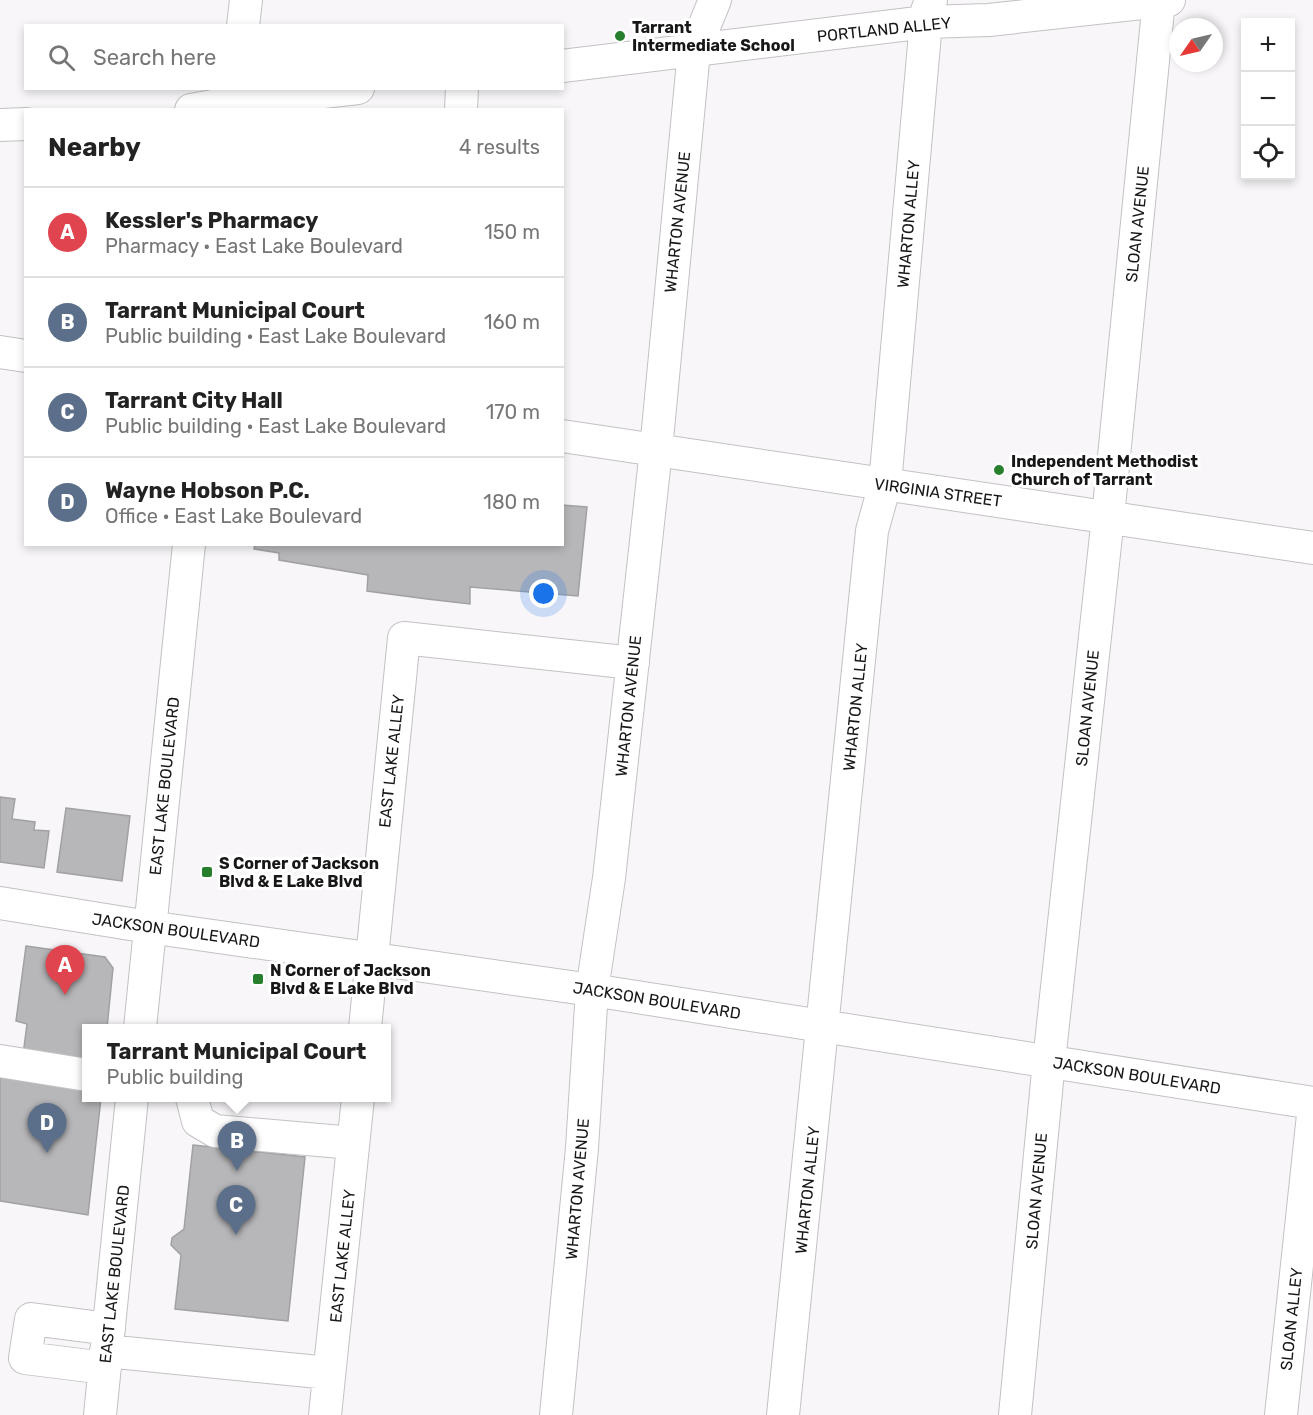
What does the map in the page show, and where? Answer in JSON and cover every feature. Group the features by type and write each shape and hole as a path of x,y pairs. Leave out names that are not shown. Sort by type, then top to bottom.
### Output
{"street":[{"path":"243,24 246,0"},
{"name":"WHARTON AVENUE","path":"556,1415 582,1148 592,990 609,878 633,663 694,51 715,0"},
{"name":"PORTLAND ALLEY","path":"564,66 694,51 928,11 989,20 1162,0"},
{"name":"SLOAN AVENUE","path":"1015,1415 1048,1061 1162,0"},
{"name":"WHARTON ALLEY","path":"783,1415 824,1026 872,531 885,484 928,11"},
{"path":"200,108 235,100 338,90"},
{"path":"461,108 462,90"},
{"path":"0,125 24,123"},
{"path":"0,352 24,356"},
{"name":"VIRGINIA STREET","path":"564,436 1313,548"},
{"name":"EAST LAKE BOULEVARD","path":"140,1024 189,546"},
{"name":"EAST LAKE ALLEY","path":"365,1024 404,638 633,663"},
{"name":"JACKSON BOULEVARD","path":"0,903 149,927 592,990 1313,1103"},
{"path":"0,1061 82,1074"},
{"name":"EAST LAKE BOULEVARD","path":"100,1415 132,1102"},
{"path":"193,1102 198,1121 215,1131 353,1143"},
{"name":"EAST LAKE ALLEY","path":"325,1415 357,1102"},
{"name":"SLOAN ALLEY","path":"1281,1415 1313,1115"},
{"path":"107,1349 329,1373"}],"building":[{"path":"564,505 587,507 578,596 470,587 470,604 367,591 368,575 279,560 279,553 254,549 255,546 564,546"},
{"path":"0,797 15,799 12,819 35,822 34,830 49,831 44,868 0,862"},
{"path":"66,808 130,816 122,881 57,872"},
{"path":"26,946 105,957 113,968 107,1024 82,1024 82,1064 23,1055 27,1024 16,1021"},
{"path":"0,1069 82,1082 82,1102 101,1102 88,1215 0,1201"},
{"path":"193,1145 305,1157 288,1321 175,1309 181,1255 171,1245 172,1238 184,1229"}],"place":[{"name":"Tarrant Intermediate School","path":"620,36"},
{"name":"Independent Methodist Church of Tarrant","path":"999,470"},
{"name":"S Corner of Jackson Blvd & E Lake Blvd","path":"207,872"},
{"name":"N Corner of Jackson Blvd & E Lake Blvd","path":"258,979"},
{"name":"Kessler's Pharmacy","path":"65,995"},
{"name":"Wayne Hobson P.C.","path":"47,1153"},
{"name":"Tarrant Municipal Court","path":"237,1171"},
{"name":"Tarrant City Hall","path":"236,1235"}]}
